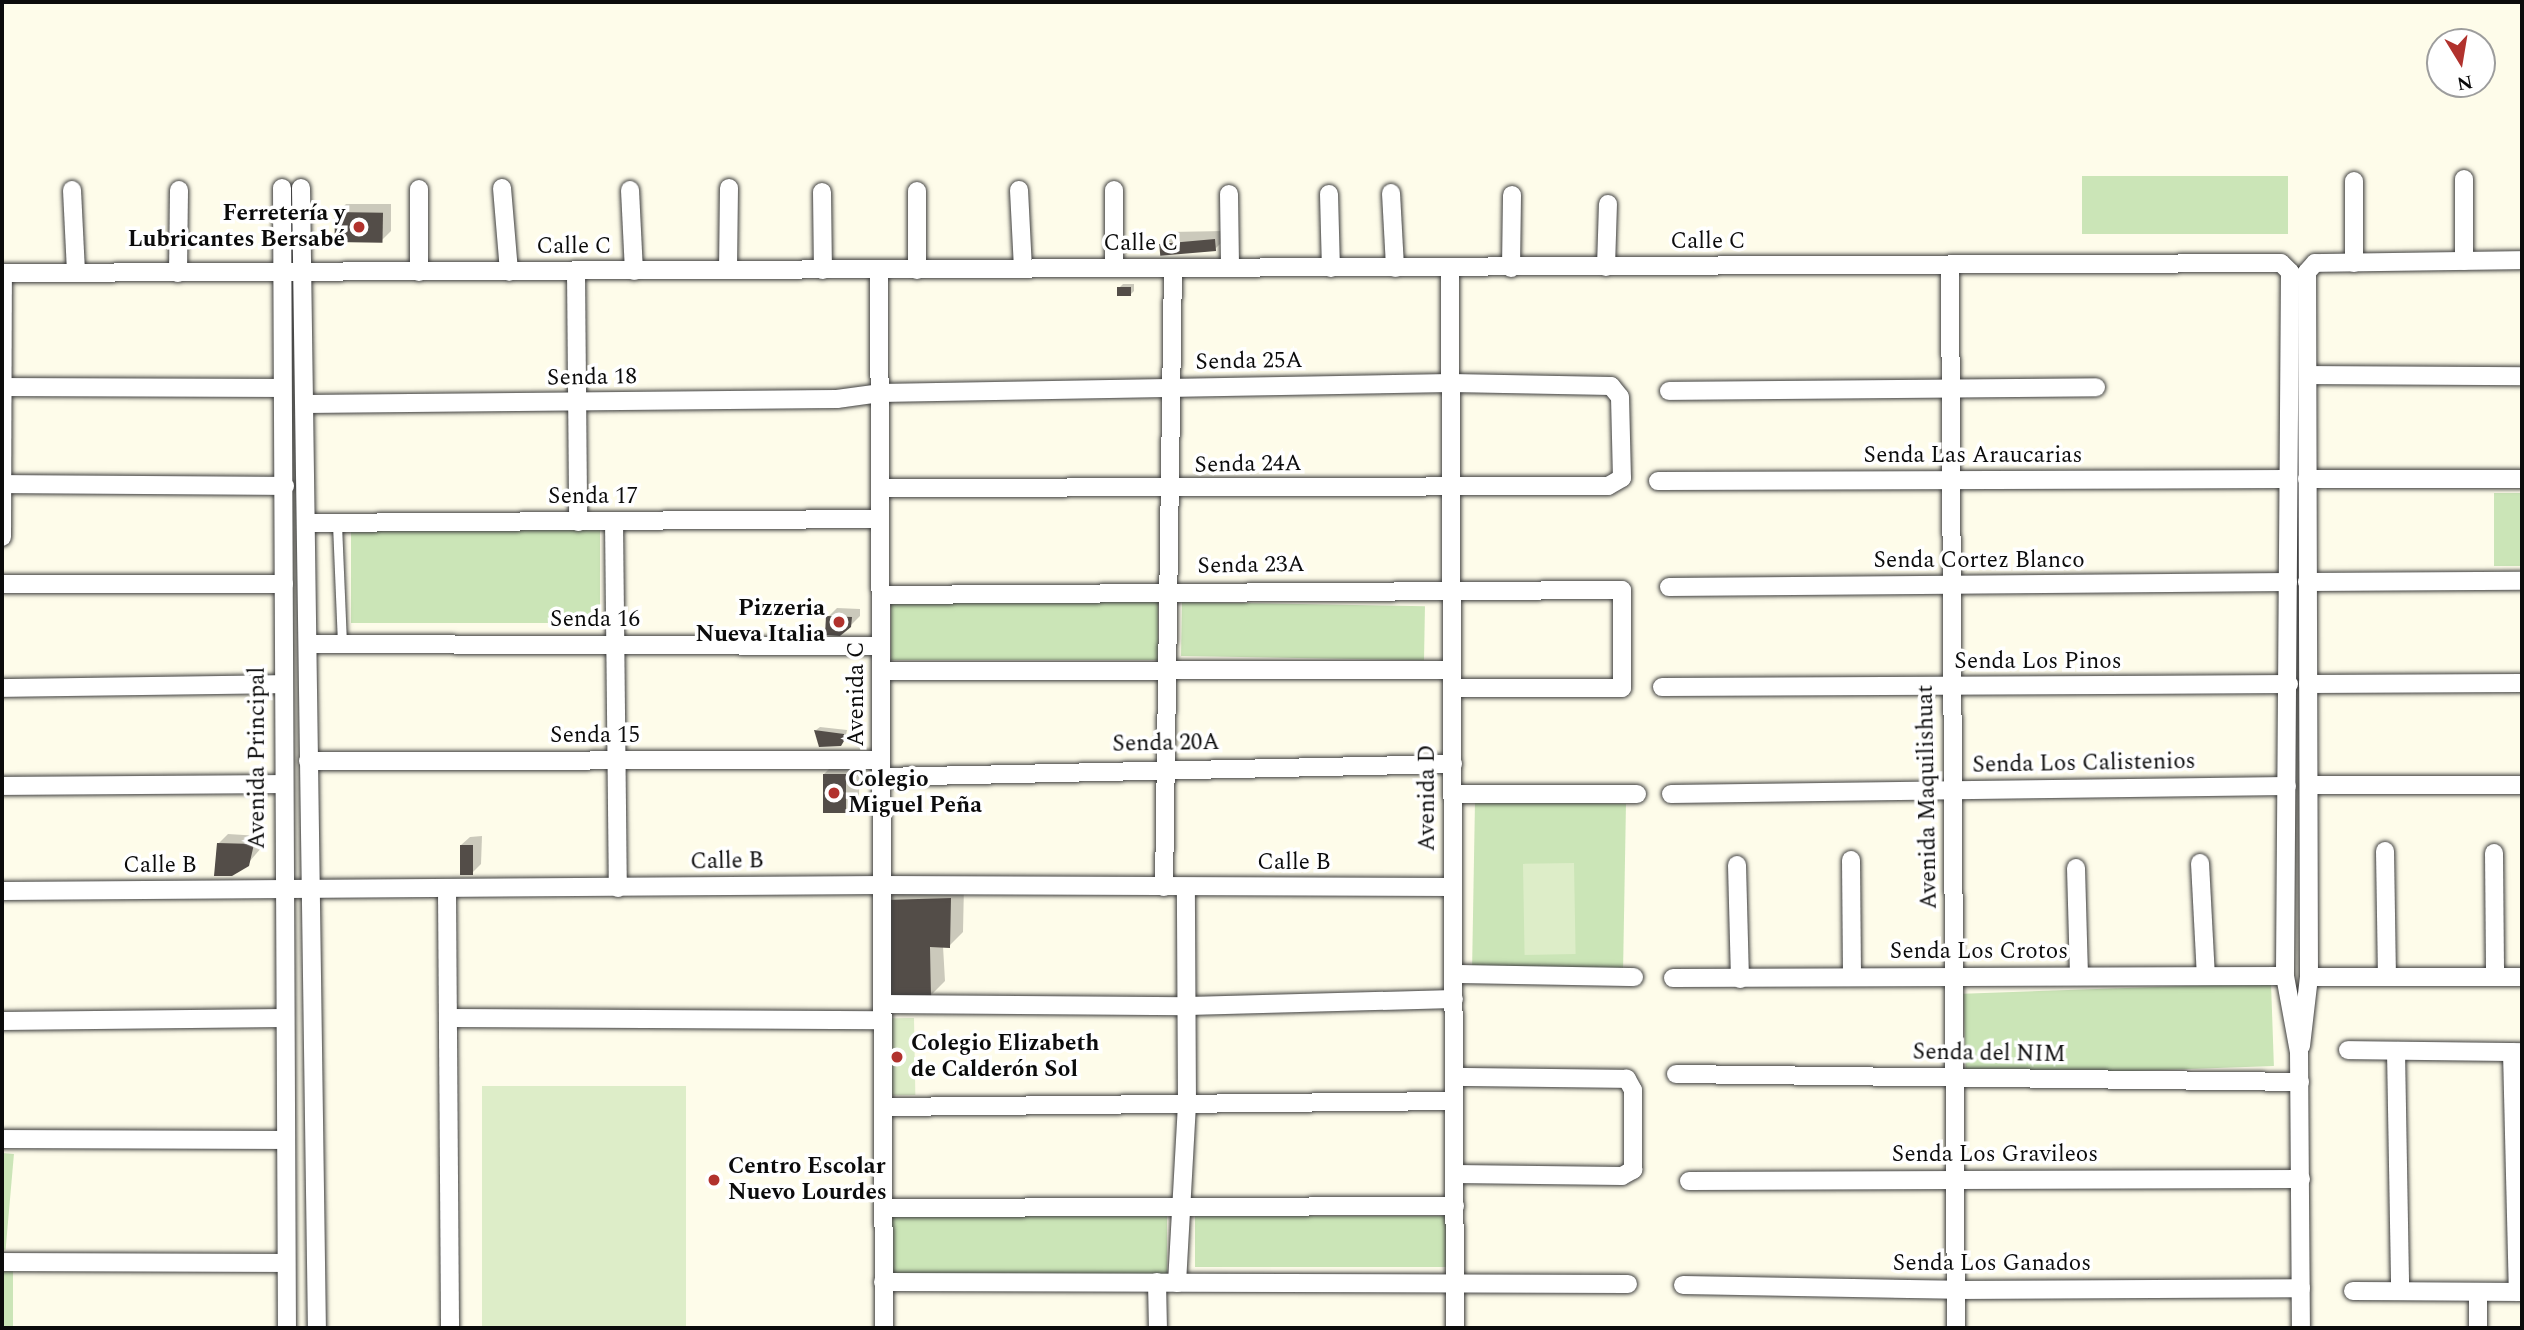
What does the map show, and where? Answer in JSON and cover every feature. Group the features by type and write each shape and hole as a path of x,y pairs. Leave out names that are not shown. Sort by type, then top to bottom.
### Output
{"street":[{"path":"2464,178 2464,261"},
{"path":"2354,181 2354,262"},
{"name":"Avenida Principal","path":"282,188 285,486 281,784 287,1328"},
{"path":"302,188 317,1328"},
{"path":"502,188 509,272"},
{"path":"728,270 729,188"},
{"path":"419,189 419,271"},
{"path":"72,190 76,274"},
{"path":"178,273 179,190"},
{"path":"630,190 634,271"},
{"path":"1019,190 1023,269"},
{"path":"1114,190 1114,268"},
{"path":"917,191 917,270"},
{"path":"822,192 823,270"},
{"path":"1391,193 1395,268"},
{"path":"1228,194 1230,268"},
{"path":"1329,194 1331,268"},
{"path":"1511,268 1512,195"},
{"path":"1605,267 1608,204"},
{"path":"2299,1052 2309,977 2307,272 2315,263 2522,260"},
{"name":"Calle C","path":"2,272 76,274 2281,263 2290,272 2287,479"},
{"name":"Avenida Maquilishuat","path":"1950,265 1956,1328"},
{"name":"Avenida D","path":"1450,267 1455,1328"},
{"path":"1164,887 1173,269"},
{"name":"Avenida C","path":"879,270 884,1328"},
{"path":"576,271 580,403 578,522"},
{"path":"2,272 2,537"},
{"path":"2308,375 2522,376"},
{"name":"Senda 25A","path":"880,393 1451,383 1611,386 1617,390 1622,478 1617,485"},
{"path":"1669,391 1951,386 2096,387"},
{"path":"3,387 282,388"},
{"name":"Senda 18","path":"305,404 837,399 880,393"},
{"path":"2307,478 2522,479"},
{"path":"2287,479 2285,976 2299,1052 2301,1328"},
{"name":"Senda Las Araucarias","path":"1658,481 2287,479"},
{"path":"4,484 285,486"},
{"name":"Senda 24A","path":"880,488 1170,491 1617,485"},
{"name":"Senda 17","path":"306,523 880,519"},
{"path":"614,521 618,888"},
{"path":"2307,582 2522,581"},
{"name":"Senda Cortez Blanco","path":"1669,587 2288,582"},
{"path":"2,584 284,584"},
{"name":"Senda 23A","path":"881,595 1452,588 1622,590 1622,688 1452,679"},
{"name":"Senda 16","path":"308,645 881,646"},
{"path":"881,671 1452,679"},
{"path":"2308,684 2522,683"},
{"path":"2,688 283,684"},
{"name":"Senda Los Pinos","path":"1662,687 2288,684"},
{"name":"Senda 15","path":"308,761 617,761 881,769"},
{"name":"Senda 20A","path":"881,769 1166,769 1453,764"},
{"path":"2,786 281,784"},
{"path":"2309,785 2522,785"},
{"name":"Senda Los Calistenios","path":"1671,794 2287,786"},
{"path":"1453,794 1637,794"},
{"path":"2385,850 2387,976"},
{"path":"2494,853 2495,976"},
{"path":"1851,860 1852,977"},
{"path":"2200,863 2206,976"},
{"path":"1737,865 1740,979"},
{"path":"2076,868 2079,976"},
{"name":"Calle B","path":"2,891 882,885 1453,887"},
{"path":"1177,1283 1187,1105 1186,887"},
{"path":"447,890 450,1328"},
{"path":"1454,974 1634,977"},
{"name":"Senda Los Crotos","path":"1672,978 2285,976"},
{"path":"2309,977 2522,977"},
{"path":"448,1018 883,1012 1454,999"},
{"path":"2,1021 284,1018"},
{"path":"2348,1050 2517,1052 2520,1292 2353,1291"},
{"path":"2396,1051 2400,1291"},
{"name":"Senda del NIM","path":"1676,1074 2300,1082"},
{"path":"1455,1077 1627,1079 1631,1083 1630,1174 1455,1174"},
{"path":"883,1107 1454,1101"},
{"path":"2,1139 285,1140"},
{"name":"Senda Los Gravileos","path":"1689,1181 2301,1179"},
{"path":"883,1208 1182,1204 1455,1206"},
{"path":"2,1262 286,1263"},
{"path":"883,1282 1628,1284"},
{"path":"1157,1282 1158,1328"},
{"name":"Senda Los Ganados","path":"1683,1285 1956,1290 2301,1288"},
{"path":"2478,1292 2478,1328"}],"lane":[{"path":"337,524 342,644"}],"green space":[{"path":"2082,176 2288,176 2288,234 2082,234"},
{"path":"2494,493 2522,493 2522,566 2494,566"},
{"path":"351,529 600,529 600,623 351,623"},
{"path":"891,601 1158,601 1158,660 891,660"},
{"path":"1182,602 1425,606 1424,660 1181,656"},
{"path":"1475,801 1626,804 1623,971 1472,968"},
{"path":"1574,863 1576,954 1525,955 1523,864"},
{"path":"2271,983 2274,1066 1966,1077 1963,994"},
{"name":"Colegio Elizabeth de Calderón Sol","path":"914,1018 915,1095 881,1096 880,1019"},
{"path":"482,1086 686,1086 686,1328 482,1328"},
{"path":"2,1153 14,1154 6,1250 2,1249"},
{"path":"890,1210 1167,1210 1167,1275 890,1275"},
{"path":"1195,1216 1448,1216 1448,1267 1195,1267"},
{"path":"2,1267 13,1267 13,1328 2,1328"}],"building":[{"name":"Ferretería y Lubricantes Bersabé","path":"335,212 383,213 382,243 334,242"},
{"path":"1215,239 1216,251 1160,256 1159,244"},
{"path":"1117,287 1131,287 1131,296 1117,296"},
{"name":"Pizzeria Nueva Italia","path":"826,616 852,617 851,627 840,636 825,635"},
{"path":"814,730 844,734 844,741 841,746 819,747"},
{"name":"Colegio Miguel Peña","path":"823,774 846,774 846,813 823,813"},
{"path":"217,843 254,844 249,866 232,876 214,876"},
{"path":"460,845 473,845 473,875 460,875"},
{"name":"Colegio Elizabeth de Calderón Sol","path":"951,898 950,948 930,947 931,997 885,996 886,900"}],"place":[{"name":"Ferretería y Lubricantes Bersabé","path":"359,227"},
{"name":"Pizzeria Nueva Italia","path":"839,622"},
{"name":"Colegio Miguel Peña","path":"834,793"},
{"name":"Colegio Elizabeth de Calderón Sol","path":"897,1057"},
{"name":"Centro Escolar Nuevo Lourdes","path":"714,1180"}]}
